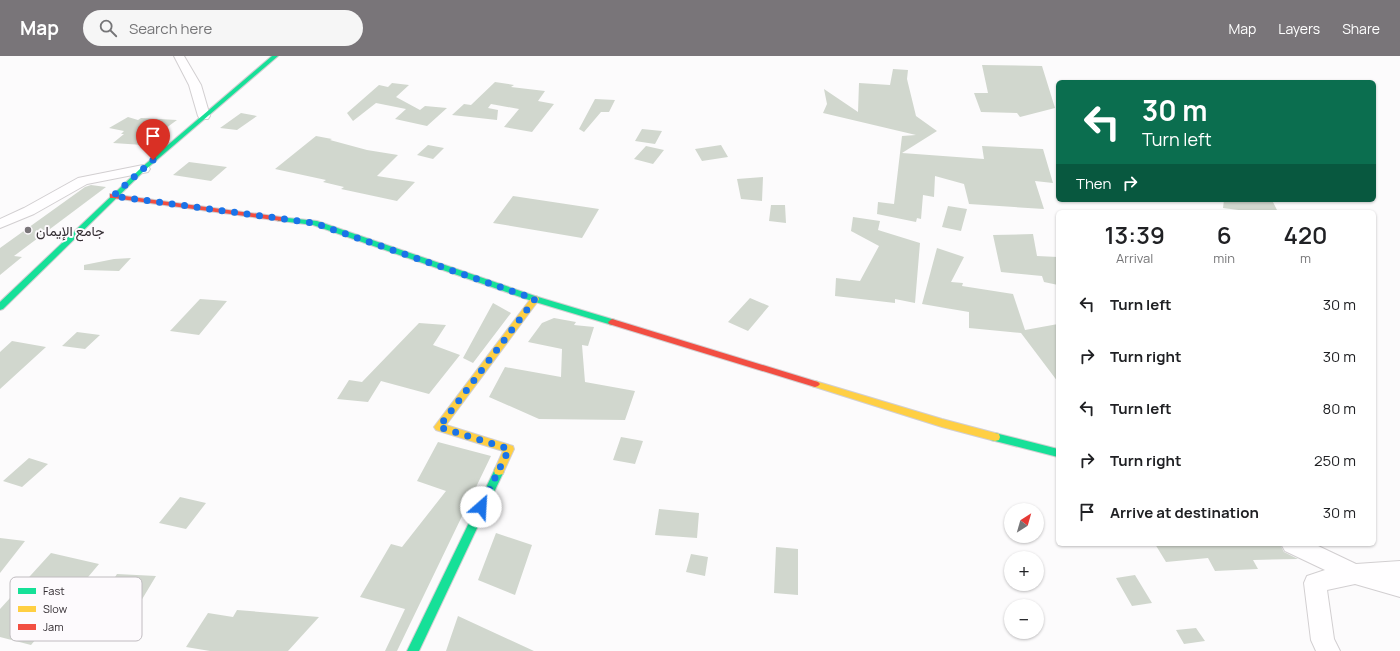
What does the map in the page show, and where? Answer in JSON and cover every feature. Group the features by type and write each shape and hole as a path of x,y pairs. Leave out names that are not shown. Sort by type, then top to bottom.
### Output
{"street":[{"path":"179,56 194,85 204,116"},
{"path":"0,307 113,196 275,56"},
{"path":"0,224 30,211 83,181 143,169"},
{"path":"113,196 314,223 535,299 942,423 1056,452"},
{"path":"413,651 509,449 439,427 535,299"},
{"path":"1296,546 1355,574 1400,587"},
{"path":"1328,651 1323,640 1315,582 1355,574 1400,571"}],"building":[{"path":"982,65 1042,66 1055,108 1020,117 1017,113 981,112 974,93 988,93"},
{"path":"893,69 908,70 907,79 916,116 937,131 902,153 984,159 982,146 1043,149 1053,183 1035,181 1044,209 969,204 964,184 935,176 934,197 923,195 921,219 917,218 916,222 877,214 878,202 894,204 902,136 916,135 823,113 827,104 824,89 858,112 859,83 890,85"},
{"path":"495,82 514,85 511,87 545,91 538,101 554,104 532,132 504,127 519,109 491,104 488,108 498,110 497,120 452,115 464,104 471,105"},
{"path":"392,83 409,85 396,97 420,110 425,106 447,108 427,126 395,119 406,109 376,103 353,121 347,113 379,85 388,87"},
{"path":"595,99 615,100 609,112 601,112 584,132 579,129"},
{"path":"241,113 257,116 237,130 220,128"},
{"path":"128,117 138,120 141,118 177,120 143,145 113,143 124,134 121,134 124,131 109,128"},
{"path":"642,129 662,131 655,144 635,141"},
{"path":"316,136 332,139 330,140 367,150 398,155 377,176 415,182 397,201 341,189 344,187 323,182 326,180 275,169"},
{"path":"428,145 444,148 433,159 417,155"},
{"path":"721,145 728,157 702,161 695,149"},
{"path":"646,146 664,150 653,164 634,159"},
{"path":"189,162 227,167 211,181 173,175"},
{"path":"763,177 762,201 741,199 737,179"},
{"path":"91,185 106,187 14,256 22,257 0,275 0,248 85,187"},
{"path":"513,196 599,209 582,238 493,223"},
{"path":"1224,202 1273,202 1277,210 1238,210 1223,208"},
{"path":"771,205 785,205 786,223 769,221"},
{"path":"948,206 967,209 961,231 942,227"},
{"path":"853,217 880,221 878,230 920,243 915,303 895,299 895,303 835,296 836,278 860,281 879,246 851,231"},
{"path":"1033,234 1037,256 1056,257 1056,285 1044,282 1042,276 1001,272 993,235"},
{"path":"937,248 964,257 951,282 963,283 962,286 1013,294 1025,330 1056,324 1056,379 1021,333 969,328 969,312 922,304"},
{"path":"131,258 119,271 84,270 84,265 114,259"},
{"path":"750,298 769,306 748,331 728,322"},
{"path":"200,299 227,301 199,335 170,331"},
{"path":"493,303 511,313 473,363 463,358"},
{"path":"554,318 576,322 574,325 594,327 588,346 582,345 585,382 635,391 625,420 539,419 489,397 505,367 561,377 562,349 528,342 542,323"},
{"path":"419,323 446,325 433,345 460,355 429,394 381,381 368,402 337,399 349,380 362,382"},
{"path":"77,332 100,335 85,349 62,346"},
{"path":"12,341 46,347 0,389 0,352"},
{"path":"621,437 643,441 635,464 613,460"},
{"path":"438,442 491,456 397,651 385,651 405,609 360,597 391,544 402,547 446,491 417,481"},
{"path":"29,458 48,464 22,487 3,481"},
{"path":"180,497 206,503 186,529 159,523"},
{"path":"659,509 699,513 697,538 655,535"},
{"path":"496,533 532,545 515,595 478,580"},
{"path":"0,538 25,541 0,573"},
{"path":"1156,546 1281,546 1284,552 1298,559 1253,560 1258,569 1215,571 1208,558 1166,562"},
{"path":"776,547 798,549 798,595 774,593"},
{"path":"51,553 99,564 88,577 29,577"},
{"path":"691,554 708,557 705,576 686,572"},
{"path":"117,574 156,576 142,599 142,577 115,577"},
{"path":"1135,575 1152,603 1132,606 1116,578"},
{"path":"10,598 10,640 0,637 0,609"},
{"path":"237,610 319,617 288,651 210,651 186,647 208,613 233,617"},
{"path":"458,616 534,651 446,651"},
{"path":"1196,628 1205,641 1184,644 1176,630"},
{"path":"16,641 34,641 31,645"}],"traffic: fast":[{"path":"0,307 143,169 275,56"},
{"path":"281,219 314,223 535,299 612,322"},
{"path":"995,437 1056,452"},
{"path":"413,651 499,471"}],"traffic: slow":[{"path":"499,471 509,449 439,427 535,299"},
{"path":"815,384 942,423 995,437"}],"traffic: jam":[{"path":"113,196 281,219"},
{"path":"612,322 815,384"}],"place":[{"name":"جامع الإيمان","path":"28,230"}],"route":[{"path":"153,160 113,196 314,223 535,299 439,427 509,449 481,507"}]}
